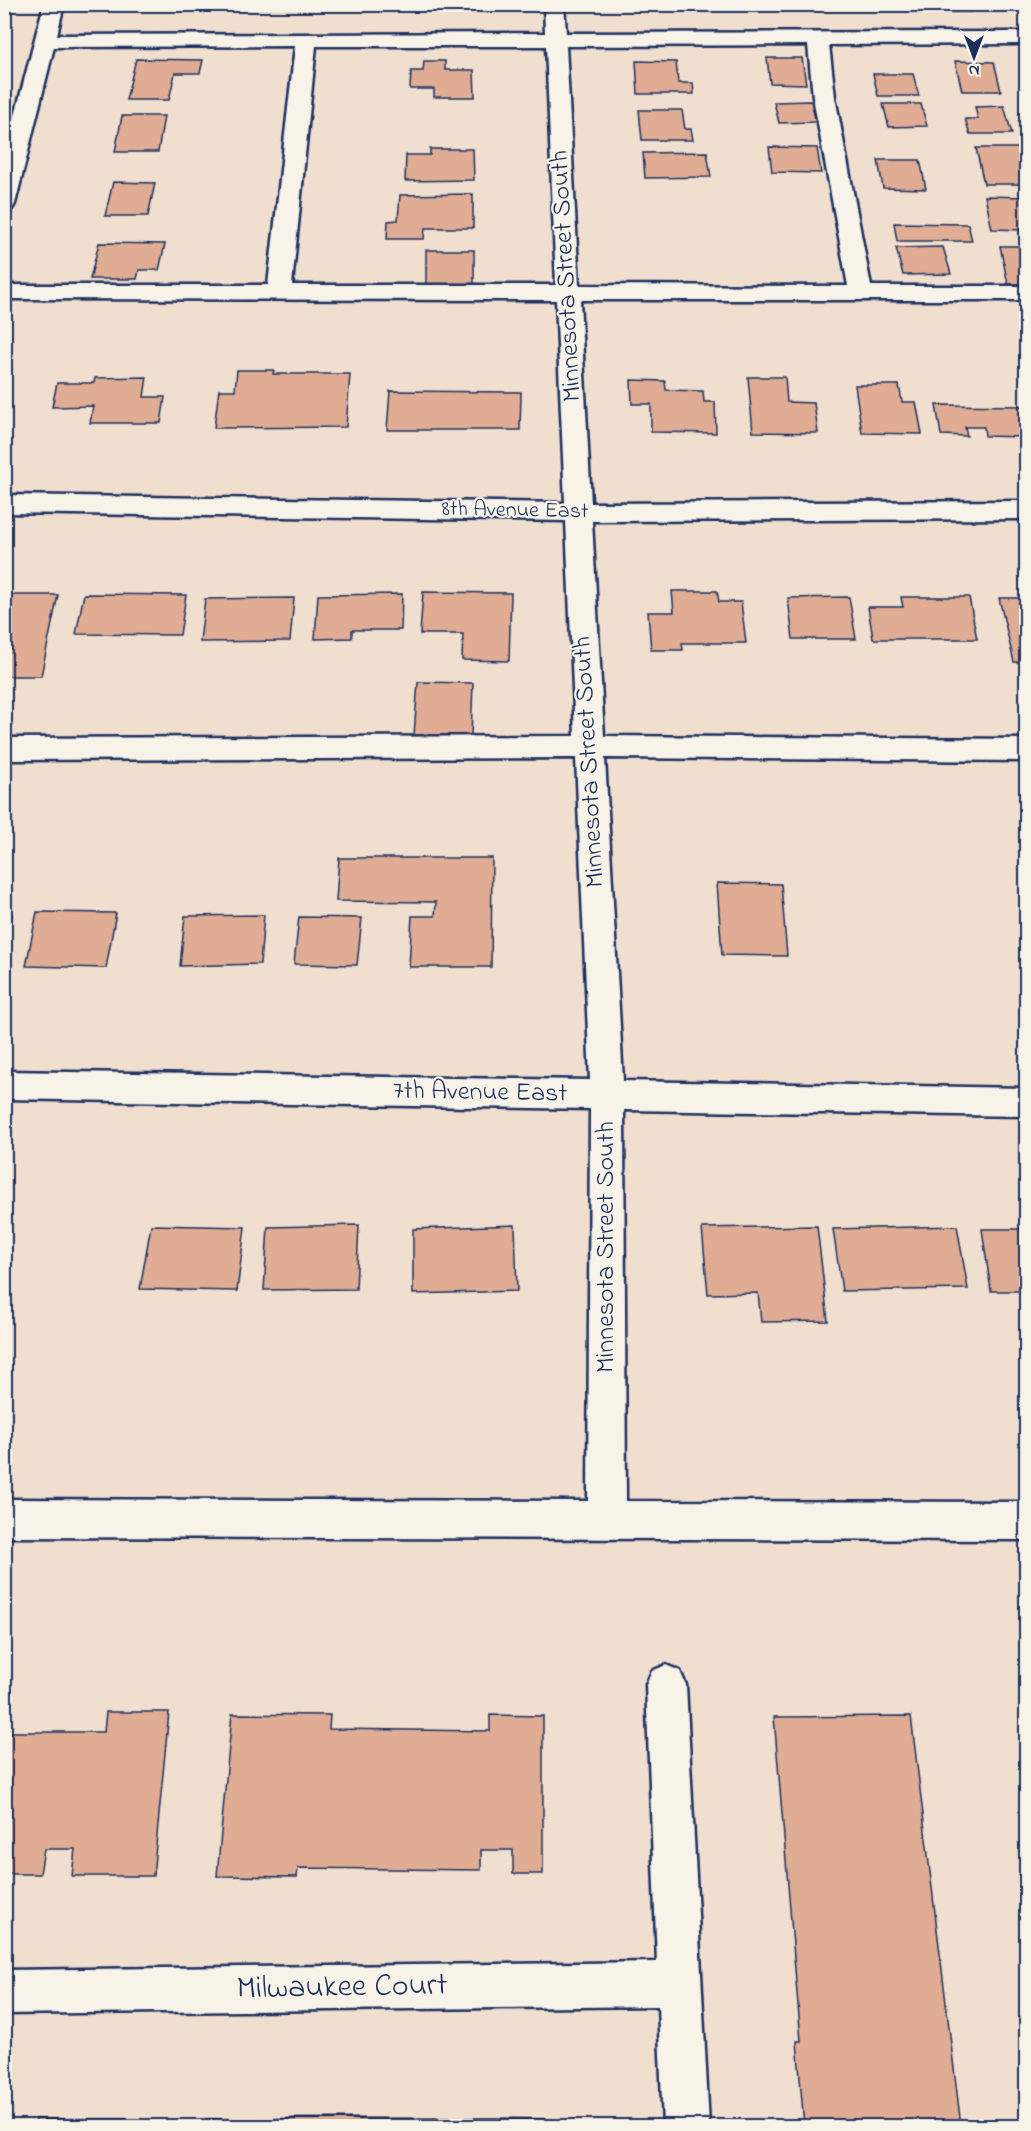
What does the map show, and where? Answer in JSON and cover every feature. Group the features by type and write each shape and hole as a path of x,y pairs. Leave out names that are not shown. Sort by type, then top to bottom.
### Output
{"street":[{"path":"4,204 54,4"},
{"name":"Minnesota Street South","path":"554,4 607,1095 607,1520"},
{"path":"45,41 1026,38"},
{"path":"818,39 829,128 861,293"},
{"path":"279,293 306,40"},
{"path":"4,292 1026,293"},
{"name":"8th Avenue East","path":"4,504 577,512 1026,510"},
{"path":"4,749 589,747 1026,750"},
{"name":"7th Avenue East","path":"4,1085 1026,1102"},
{"path":"4,1518 1026,1521"},
{"path":"666,1685 686,2127"},
{"name":"Milwaukee Court","path":"4,1992 679,1984"}],"building":[{"path":"946,4 969,4 970,12 947,12"},
{"path":"767,58 802,58 806,84 770,83"},
{"path":"136,59 203,60 200,73 175,73 169,100 126,100"},
{"path":"424,61 445,61 445,70 474,70 475,97 434,97 434,89 410,89 411,71 423,71"},
{"path":"636,61 676,62 678,83 693,83 694,94 638,94"},
{"path":"955,61 994,62 1001,91 962,91"},
{"path":"873,74 913,74 919,96 878,96"},
{"path":"811,101 816,122 779,123 774,102"},
{"path":"883,104 921,104 927,126 889,127"},
{"path":"1004,106 1012,134 970,134 965,119 978,119 975,107"},
{"path":"639,110 682,110 685,129 691,129 693,140 642,140"},
{"path":"122,116 164,116 158,152 115,152"},
{"path":"769,147 817,148 821,173 772,172"},
{"path":"976,148 1019,148 1026,184 984,184"},
{"path":"430,149 473,149 474,180 405,181 406,155 430,155"},
{"path":"707,152 711,177 645,178 643,153"},
{"path":"878,160 920,160 926,189 883,188"},
{"path":"113,182 155,183 148,216 105,216"},
{"path":"473,194 473,228 425,228 424,239 387,239 388,221 398,220 400,195"},
{"path":"985,196 1026,197 1026,230 992,229"},
{"path":"894,223 968,224 972,241 897,241"},
{"path":"99,243 165,244 159,270 139,270 137,279 90,279"},
{"path":"1000,246 1026,246 1026,284 1008,284"},
{"path":"943,247 951,274 903,275 896,248"},
{"path":"426,250 474,250 474,288 426,288"},
{"path":"237,370 274,370 273,374 350,374 346,427 214,428 219,390 235,390"},
{"path":"147,377 144,397 165,397 161,423 90,423 93,406 52,407 57,383 94,383 95,378"},
{"path":"748,377 785,377 787,402 814,403 818,433 753,432"},
{"path":"631,380 665,381 666,390 703,391 704,402 715,402 716,433 651,432 651,404 632,404"},
{"path":"855,385 899,385 902,402 916,402 922,434 862,433"},
{"path":"390,391 521,392 520,430 387,430"},
{"path":"936,405 1026,406 1026,437 985,436 984,427 965,427 967,436 941,435"},
{"path":"672,591 717,591 719,602 741,602 746,643 682,643 683,650 651,650 648,612 674,612"},
{"path":"423,592 511,593 509,661 462,660 463,634 420,634"},
{"path":"84,594 186,595 180,635 76,634"},
{"path":"402,594 401,630 352,630 352,638 315,639 318,595"},
{"path":"4,595 58,595 41,676 4,676"},
{"path":"849,597 856,639 793,639 788,598"},
{"path":"901,597 969,597 977,639 873,639 868,607 903,607"},
{"path":"294,598 290,641 200,642 205,599"},
{"path":"999,598 1026,598 1026,662 1014,662"},
{"path":"418,682 473,683 471,736 414,735"},
{"path":"339,858 492,858 491,967 409,967 412,916 435,916 436,902 336,901"},
{"path":"717,883 781,884 787,956 722,955"},
{"path":"37,912 116,913 106,968 26,966"},
{"path":"4,915 12,915 4,948"},
{"path":"264,915 260,964 180,966 185,916"},
{"path":"299,917 362,918 357,965 294,964"},
{"path":"151,1225 245,1227 237,1291 140,1289"},
{"path":"359,1225 356,1289 264,1290 268,1227"},
{"path":"515,1225 517,1291 413,1294 413,1229"},
{"path":"817,1226 828,1321 761,1322 758,1293 708,1294 702,1228"},
{"path":"957,1226 968,1289 842,1291 833,1229"},
{"path":"982,1229 1026,1229 1026,1291 991,1291"},
{"path":"106,1712 169,1712 153,1876 72,1876 75,1849 44,1849 40,1874 4,1874 4,1732 104,1732"},
{"path":"232,1714 330,1715 329,1729 490,1731 490,1715 543,1716 543,1874 513,1874 513,1850 481,1850 481,1870 298,1868 297,1877 217,1876"},
{"path":"911,1716 961,2126 804,2126 797,2041 801,2041 774,1717"},
{"path":"36,2119 126,2119 125,2126 4,2126 4,2124 35,2124"},
{"path":"206,2119 547,2119 547,2126 205,2126"}]}
